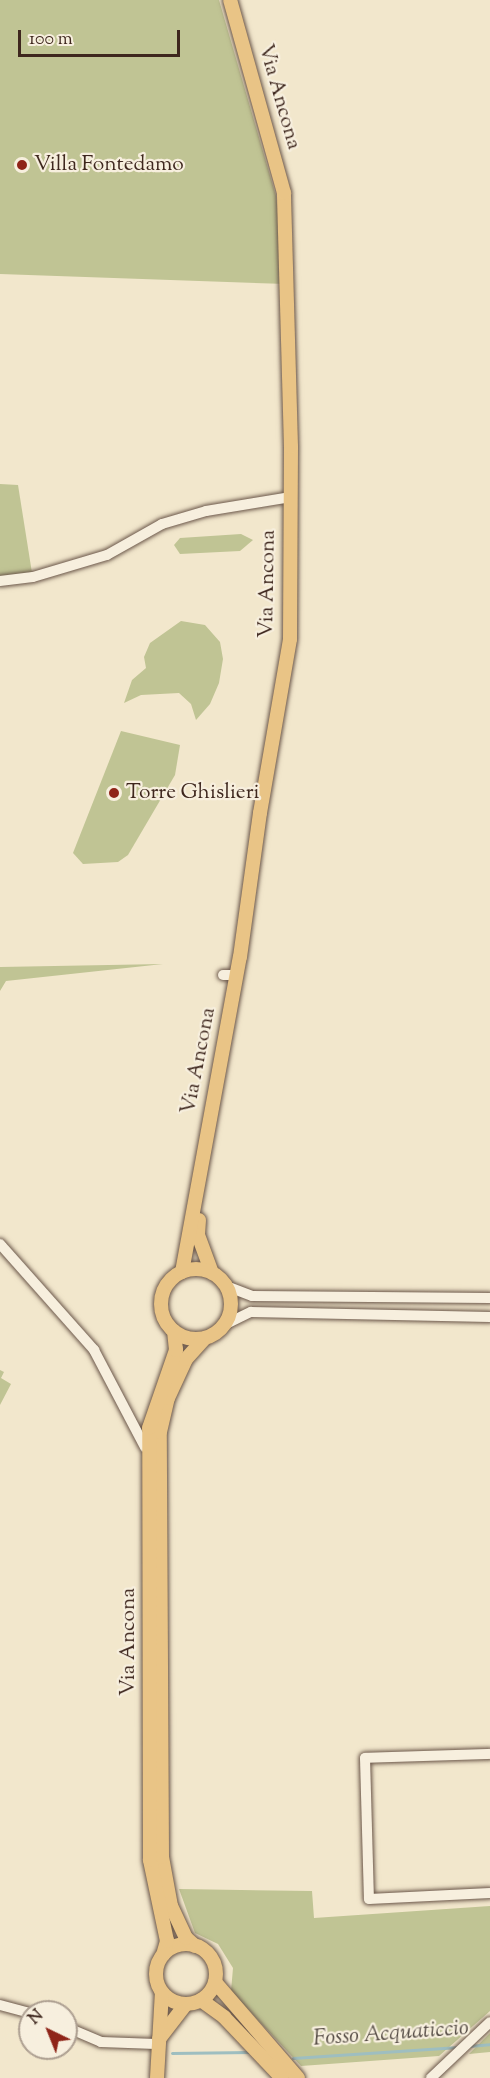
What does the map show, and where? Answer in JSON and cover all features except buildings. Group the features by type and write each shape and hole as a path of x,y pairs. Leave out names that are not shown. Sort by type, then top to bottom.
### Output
{"main road":[{"name":"Via Ancona","path":"163,1955 167,1941 150,1860 149,1428 176,1350 174,1331 164,1318 161,1302 166,1287 182,1272 201,1170 230,975 290,639 291,497 284,193 230,0"},
{"name":"Via Ancona","path":"201,1170 198,1235 212,1273 225,1286"},
{"path":"182,1272 197,1270 212,1273"},
{"path":"224,1325 231,1306 225,1286"},
{"name":"Via Ancona","path":"195,1946 186,1938 171,1906 162,1857 160,1432 168,1398 186,1359 205,1338 224,1325"},
{"path":"174,1331 189,1338 205,1338"},
{"path":"157,2078 156,2044 162,1992 156,1974 163,1955 174,1947 195,1946 213,1963 214,1982 298,2078"},
{"path":"162,1992 173,2001 186,2004 201,2000 214,1982"},
{"path":"201,2000 224,2017 282,2078"},
{"path":"156,2044 186,2004"}],"street":[{"path":"0,581 33,577 107,555 162,524 206,511 291,497"},
{"path":"0,1244 94,1350 143,1436 149,1462"},
{"path":"225,1286 252,1296 490,1298"},
{"path":"224,1325 251,1312 490,1317"},
{"path":"490,1754 365,1758 369,1899 490,1893"},
{"path":"0,2005 18,2010"},
{"path":"431,2078 490,2022"},
{"path":"78,2032 101,2042 156,2044"}],"green space":[{"path":"0,0 219,0 276,196 286,284 0,274"},
{"path":"0,484 18,485 32,573 0,577"},
{"path":"241,534 253,540 240,551 180,554 174,545 180,538"},
{"path":"181,621 205,625 220,642 223,659 219,683 210,704 196,720 191,704 179,693 141,695 124,703 132,680 146,668 144,657 150,643"},
{"path":"121,731 180,745 175,775 128,855 118,862 83,864 73,853"},
{"path":"163,964 6,981 0,991 0,967"},
{"path":"0,1370 4,1372 1,1378 11,1384 0,1405"},
{"path":"179,1889 312,1891 314,1918 490,1906 490,2011 439,2056 301,2066 231,1991 233,1968 218,1944 195,1933"},
{"path":"490,2033 490,2052 469,2054"}],"waterway":[{"name":"Fosso Acquaticcio","path":"469,2046 490,2044"},
{"name":"Fosso Acquaticcio","path":"293,2058 459,2047"},
{"path":"172,2053 251,2052"}],"place":[{"name":"Villa Fontedamo","path":"22,165"},
{"name":"Torre Ghislieri","path":"114,793"}]}
